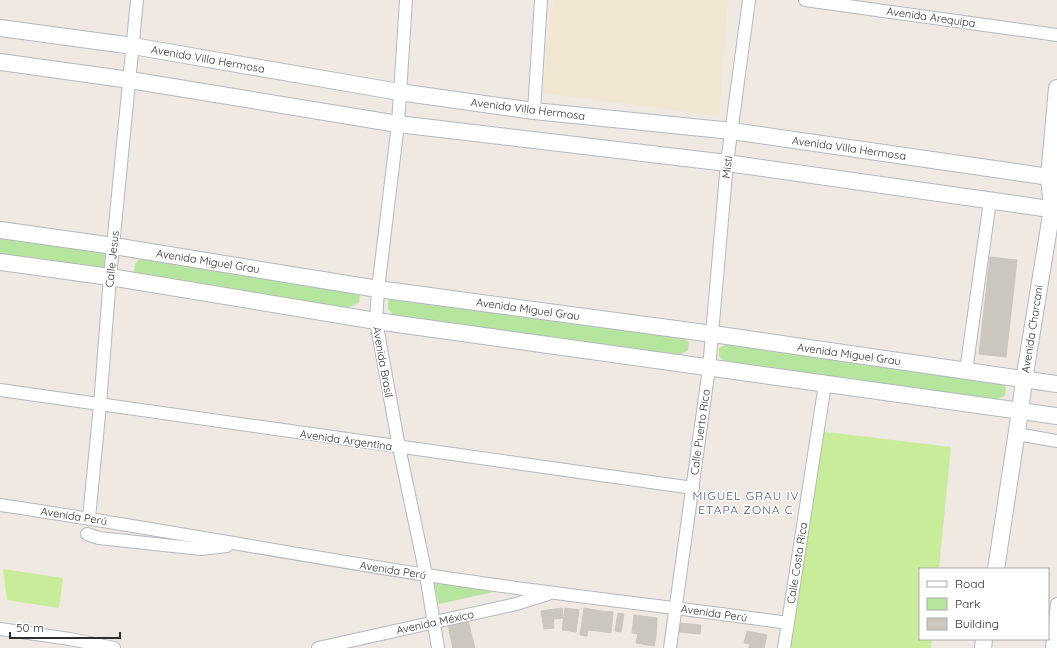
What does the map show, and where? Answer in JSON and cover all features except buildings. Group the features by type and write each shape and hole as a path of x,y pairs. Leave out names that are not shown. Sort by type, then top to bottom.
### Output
{"street":[{"name":"Calle Jesus","path":"89,518 110,278 137,0"},
{"name":"Avenida Brasil","path":"406,0 398,124 378,288 376,321 399,447 426,575 438,648"},
{"path":"534,111 542,0"},
{"name":"Misti","path":"713,334 727,163 749,0"},
{"name":"Avenida Arequipa","path":"805,0 1057,35"},
{"name":"Avenida Villa Hermosa","path":"0,28 133,46 399,92 534,111 732,131 1053,177"},
{"path":"0,62 130,80 398,124 727,163 1054,210"},
{"name":"Avenida Charcani","path":"996,568 1024,380 1054,210 1053,177 1057,88"},
{"path":"966,371 990,201"},
{"name":"Avenida Miguel Grau","path":"0,230 114,246 378,288 713,334 1057,384"},
{"path":"0,262 110,278 376,321 1057,416"},
{"name":"Calle Puerto Rico","path":"670,648 713,334"},
{"name":"Calle Costa Rica","path":"784,648 825,384"},
{"name":"Avenida Argentina","path":"0,390 693,488"},
{"path":"1016,434 1057,441"},
{"name":"Avenida Perú","path":"0,506 89,518 426,575 551,594 675,607 788,623"},
{"path":"87,534 99,538 201,549 242,544"},
{"name":"Avenida México","path":"318,648 516,604 551,594"},
{"path":"1052,648 1057,604"},
{"path":"0,629 114,648"}],"shaded area":[{"path":"553,0 728,0 719,116 542,93"}],"green space":[{"path":"0,236 100,250 105,255 104,267 97,270 0,257"},
{"path":"141,258 351,288 360,295 359,303 347,308 142,278 134,272 135,264"},
{"path":"396,296 683,337 689,342 688,350 680,355 394,316 388,308 388,301"},
{"path":"730,343 1000,381 1006,388 1005,396 996,399 725,362 719,356 719,348"},
{"path":"818,431 951,447 939,568 919,568 919,640 932,640 931,648 785,648"},
{"path":"3,569 63,578 59,608 7,600"},
{"path":"433,579 498,591 439,604"}],"district":[{"name":"MIGUEL GRAU IV ETAPA ZONA C","path":"746,502"}]}
